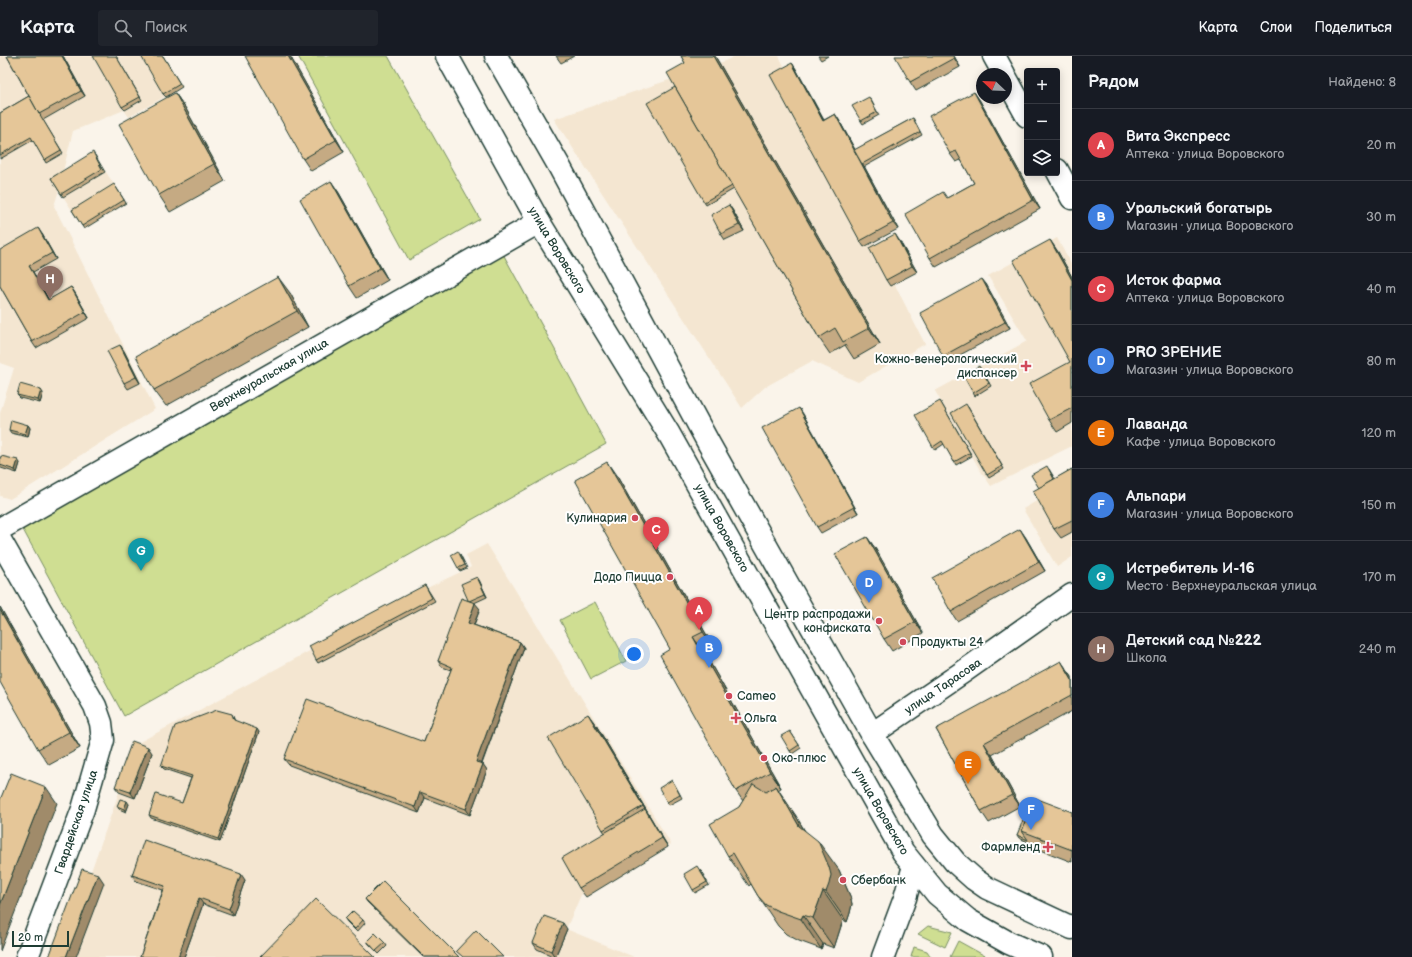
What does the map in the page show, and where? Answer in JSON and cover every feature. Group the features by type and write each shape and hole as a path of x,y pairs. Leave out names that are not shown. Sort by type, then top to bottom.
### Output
{"main road":[{"name":"улица Воровского","path":"447,56 539,222 670,434 898,842 914,866 937,894 968,920 1009,943 1041,957"},
{"path":"496,56 558,164 709,444 872,734 933,835 955,862 974,879 987,888 1072,928"},
{"path":"994,56 1001,68"},
{"path":"1012,89 1024,111"},
{"path":"1060,176 1072,198"},
{"name":"Верхнеуральская улица","path":"0,529 539,222"},
{"name":"Гвардейская улица","path":"0,540 94,706 101,723 103,740 83,809 27,957"},
{"name":"улица Тарасова","path":"872,734 1072,595"},
{"path":"883,957 914,866"}],"shaded area":[{"path":"0,56 163,56 182,87 129,117 124,110 73,131 62,175 95,155 126,203 84,229 59,190 54,206 155,409 10,499 0,496 0,413 14,368 0,363"},
{"path":"735,56 779,56 925,344 858,382 812,361 765,387 742,408 554,119 725,61"},
{"name":"Кожно-венерологический диспансер","path":"1057,238 1072,266 1072,446 991,486 980,470 935,391 1027,341 988,276"},
{"path":"1072,480 1072,557 1057,567 1023,509"},
{"path":"487,544 671,844 581,895 566,929 634,957 57,957 89,877 136,744 427,588 471,567 466,555"}],"green space":[{"path":"298,56 388,56 480,219 409,260"},
{"path":"502,252 606,444 124,716 20,524"},
{"path":"595,602 626,661 591,679 560,620"},
{"path":"928,926 952,932 945,947 918,934"},
{"path":"958,941 987,957 950,957"},
{"path":"914,947 927,951 931,957 911,957"}],"building":[{"path":"7,56 62,56 81,91 39,114"},
{"path":"93,56 116,56 140,97 122,107"},
{"path":"141,56 163,56 180,84 163,94"},
{"path":"245,56 288,56 336,140 303,159"},
{"path":"681,56 713,56 869,328 843,342 835,328 819,338 667,73 685,63"},
{"path":"895,56 953,56 954,58 910,82"},
{"path":"792,63 823,121 835,114 893,223 860,241 770,75"},
{"path":"675,87 732,186 704,202 647,103"},
{"path":"974,92 976,96 976,104 981,104 1033,200 930,258 905,214 943,192 947,198 974,183 956,151 950,154 929,116"},
{"path":"175,93 214,164 159,195 119,124"},
{"path":"29,96 61,150 44,160 31,137 0,155 0,113"},
{"path":"869,97 877,112 861,121 852,106"},
{"path":"913,118 920,132 862,164 854,150"},
{"path":"93,152 102,169 61,194 51,178"},
{"path":"331,181 380,268 349,286 300,199"},
{"path":"114,184 124,200 82,226 72,210"},
{"path":"729,205 739,225 721,234 711,215"},
{"path":"38,228 52,253 29,266 48,300 71,287 85,312 32,342 0,286 0,250"},
{"path":"895,234 912,266 886,280 869,248"},
{"path":"1050,240 1072,280 1072,408 1049,420 1029,384 1070,362 1013,260"},
{"path":"278,277 297,311 154,390 136,356"},
{"path":"982,279 1005,322 943,356 920,313"},
{"path":"120,345 136,377 124,383 107,351"},
{"path":"979,366 989,383 973,393 963,375"},
{"path":"20,384 41,390 38,400 17,395"},
{"path":"940,401 970,453 954,462 942,441 933,447 915,415"},
{"path":"966,404 1002,466 987,475 951,413"},
{"path":"799,408 854,507 817,527 762,428"},
{"path":"11,420 28,425 25,434 9,430"},
{"path":"1,456 18,460 15,470 0,465"},
{"path":"607,462 703,632 693,637 770,772 736,791 660,655 670,649 575,480"},
{"path":"1047,466 1054,479 1039,488 1031,475"},
{"path":"1072,469 1072,520 1054,529 1033,491"},
{"path":"1020,529 1039,562 951,612 932,578"},
{"path":"867,537 915,622 884,639 835,554"},
{"path":"458,551 465,565 458,568 451,555"},
{"path":"477,577 485,594 469,601 461,584"},
{"path":"425,585 432,598 316,660 309,646"},
{"path":"461,598 475,603 468,623 520,642 476,762 483,764 466,809 420,792 415,807 284,759 307,699 424,742 452,667 438,661"},
{"path":"0,610 69,732 38,749 0,682"},
{"path":"1061,661 1072,680 1072,695 984,743 1012,795 981,811 936,729"},
{"path":"217,710 232,714 234,720 257,729 218,839 149,815 156,794 182,803 192,776 161,766 175,726"},
{"path":"588,714 643,806 603,830 548,738"},
{"path":"790,731 799,745 790,751 781,736"},
{"path":"132,741 148,747 130,792 115,787"},
{"path":"11,773 46,787 0,905 0,800"},
{"path":"672,780 680,795 667,802 659,788"},
{"path":"753,784 766,792 776,786 799,826 818,841 831,875 826,892 823,891 813,918 803,915 801,919 766,905 758,896 733,853 728,856 710,824 739,807"},
{"path":"1035,798 1072,812 1072,850 1022,831"},
{"path":"120,799 127,801 124,809 117,806"},
{"path":"645,809 662,838 579,888 562,858"},
{"path":"1025,815 1027,816 1022,831 1028,840 1017,835"},
{"path":"144,840 241,874 229,909 199,898 178,957 140,957 165,886 132,875"},
{"path":"697,866 707,882 693,890 684,874"},
{"path":"82,869 98,874 66,957 49,957"},
{"path":"383,881 459,957 424,957 365,899"},
{"path":"316,899 375,957 260,957"},
{"path":"353,911 363,920 355,929 345,919"},
{"path":"544,916 563,923 551,951 533,943"},
{"path":"476,930 503,957 463,957 456,951"},
{"path":"375,933 385,943 376,951 367,941"}],"place":[{"name":"Детский сад №222","path":"50,299"},
{"name":"Кожно-венерологический диспансер","path":"1026,366"},
{"name":"Кулинария","path":"635,518"},
{"name":"Исток фарма","path":"656,550"},
{"name":"Истребитель И-16","path":"141,571"},
{"name":"Додо Пицца","path":"670,577"},
{"name":"PRO ЗРЕНИЕ","path":"869,603"},
{"name":"Центр распродажи конфиската","path":"879,621"},
{"name":"Вита Экспресс","path":"699,630"},
{"name":"Продукты 24","path":"903,642"},
{"name":"Уральский богатырь","path":"709,668"},
{"name":"Cameo","path":"729,696"},
{"name":"Ольга","path":"736,718"},
{"name":"Око-плюс","path":"764,758"},
{"name":"Лаванда","path":"968,784"},
{"name":"Альпари","path":"1031,830"},
{"name":"Фармленд","path":"1048,847"},
{"name":"Сбербанк","path":"843,880"}]}
